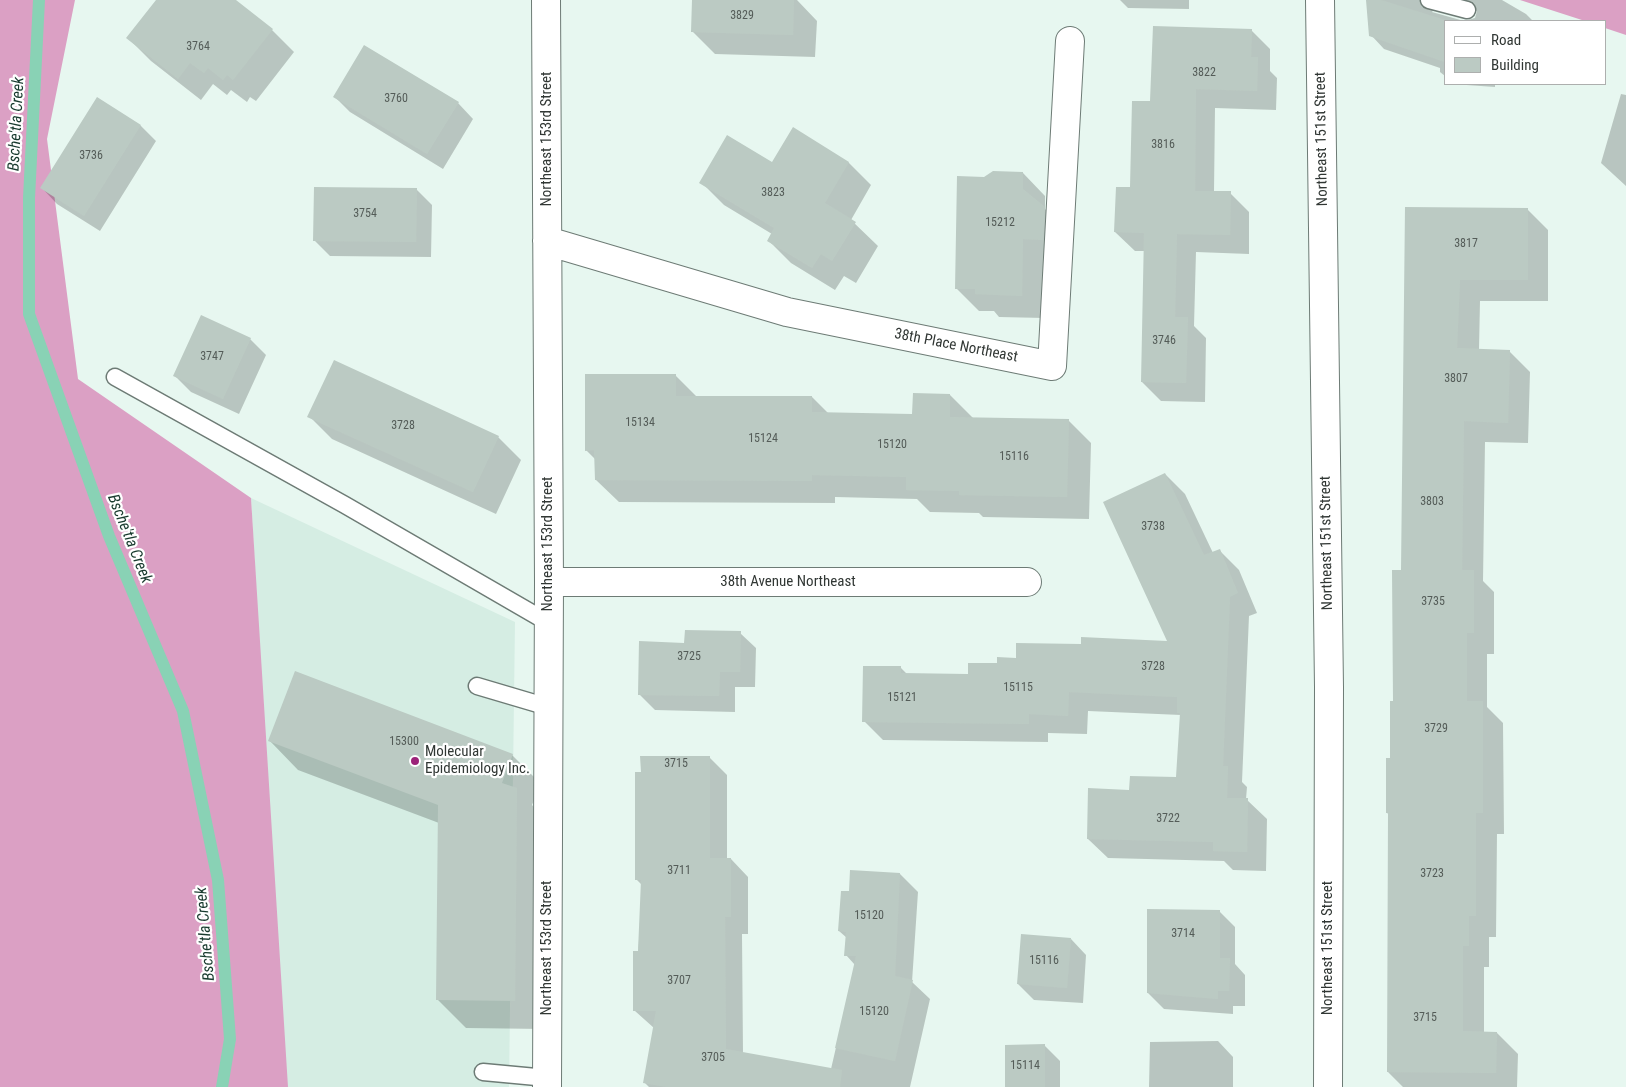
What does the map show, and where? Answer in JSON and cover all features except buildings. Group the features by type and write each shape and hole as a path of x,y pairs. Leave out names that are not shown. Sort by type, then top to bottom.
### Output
{"street":[{"name":"Northeast 153rd Street","path":"546,0 549,582 547,1083"},
{"name":"Northeast 151st Street","path":"1320,0 1329,687 1328,1087"},
{"name":"38th Place Northeast","path":"547,241 787,312 1052,366 1070,41"},
{"name":"38th Avenue Northeast","path":"549,582 1027,582"}],"lane":[{"path":"1429,0 1467,10"},
{"path":"115,377 354,510 549,623"},
{"path":"477,686 548,707"},
{"path":"483,1072 547,1083"}],"shaded area":[{"path":"0,0 75,0 47,139 78,379 251,498 288,1087 0,1087"},
{"path":"1520,0 1626,0 1626,35 1606,28 1606,20 1582,20"},
{"path":"251,498 515,622 509,1087 284,1087"}],"waterway":[{"name":"Bsche'tla Creek","path":"39,0 29,198 29,314 109,536 183,711 218,880 230,1039 222,1087"}],"place":[{"name":"Molecular Epidemiology Inc.","path":"415,761"}]}
